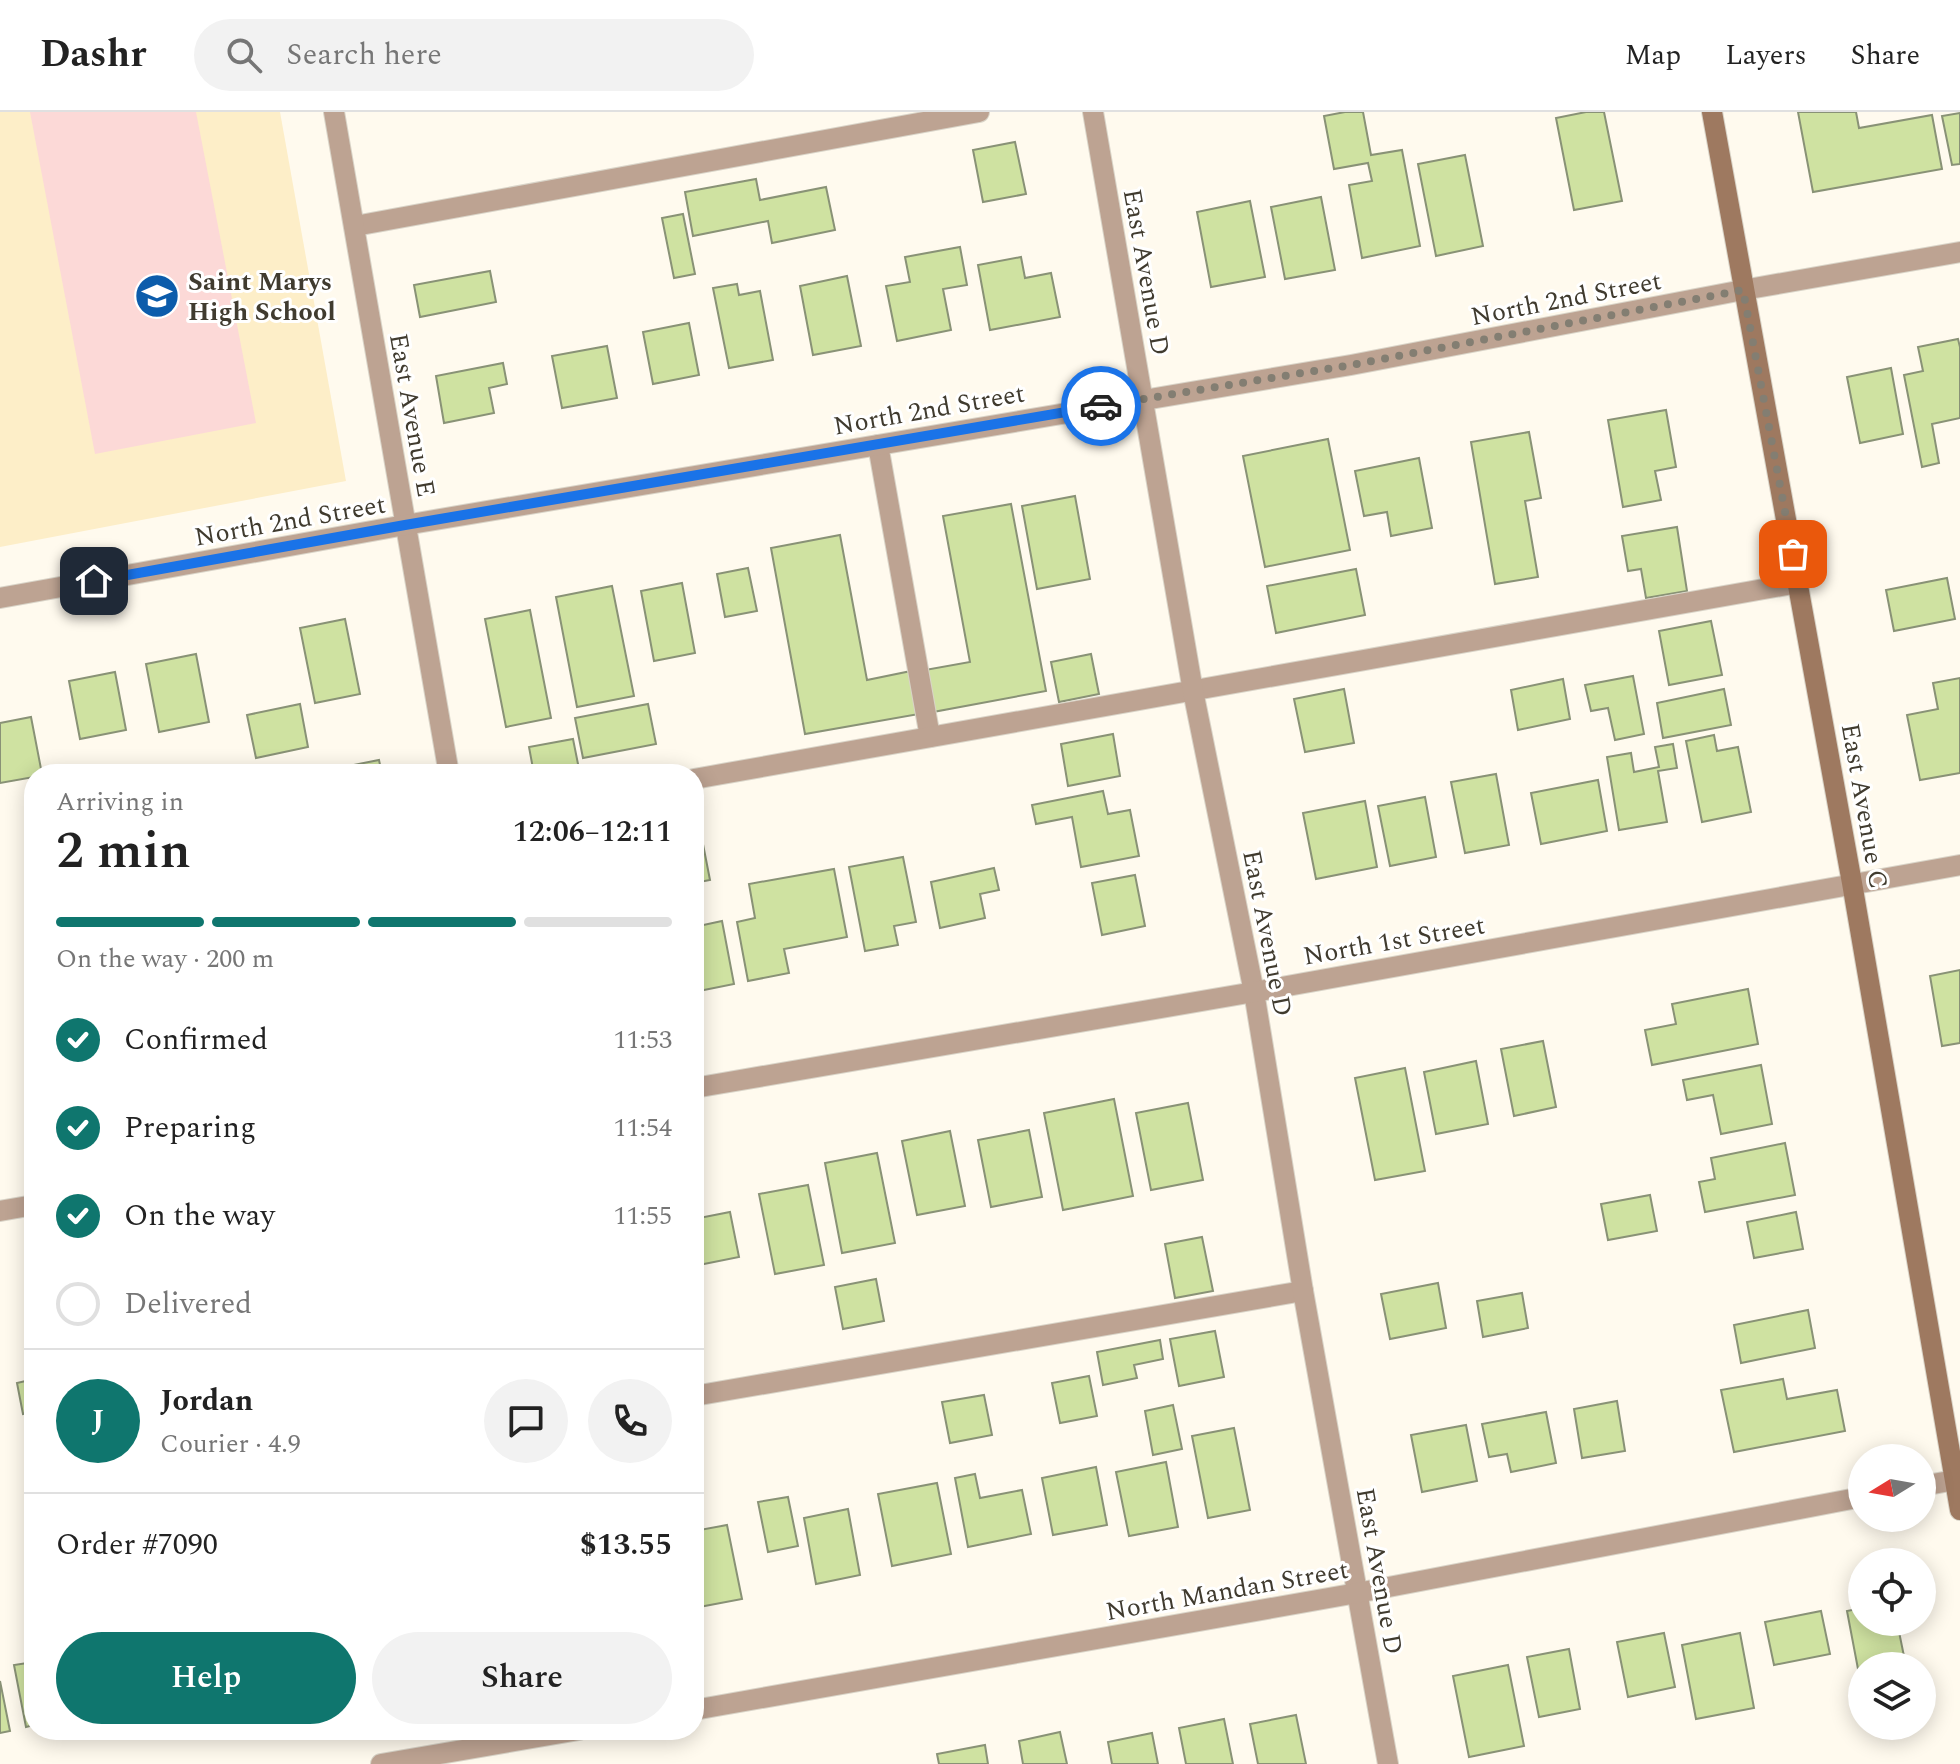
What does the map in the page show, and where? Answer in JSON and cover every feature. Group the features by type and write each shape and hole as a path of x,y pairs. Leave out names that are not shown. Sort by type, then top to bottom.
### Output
{"street":[{"name":"East Avenue E","path":"334,112 447,764"},
{"path":"355,226 979,112"},
{"name":"East Avenue D","path":"1093,112 1193,691 1254,992 1303,1291 1388,1764"},
{"name":"East Avenue C","path":"1712,112 1852,883 1960,1510"},
{"name":"North 2nd Street","path":"0,598 405,525 1351,365 1960,252"},
{"path":"878,445 930,737"},
{"path":"704,777 1798,583"},
{"name":"North 1st Street","path":"704,1086 1254,992 1960,865"},
{"path":"0,1211 24,1207"},
{"path":"704,1394 1303,1291"},
{"path":"1936,1484 1957,1480"},
{"name":"North Mandan Street","path":"704,1708 1357,1593 1848,1500"},
{"path":"381,1764 521,1740"}],"shaded area":[{"name":"Saint Marys High School","path":"0,112 280,112 346,481 0,547"},
{"path":"30,112 196,112 256,423 95,454"}],"building":[{"path":"1363,112 1371,155 1402,150 1420,246 1362,258 1349,185 1372,181 1368,163 1334,169 1324,116"},
{"path":"1604,112 1622,201 1574,210 1556,118"},
{"path":"1798,112 1856,112 1859,128 1932,115 1942,169 1813,192"},
{"path":"1960,113 1960,164 1952,165 1942,116"},
{"path":"1015,142 1026,194 983,202 973,150"},
{"path":"1465,155 1483,246 1436,256 1418,164"},
{"path":"756,179 760,200 826,187 835,230 772,243 768,221 693,236 685,192"},
{"path":"1321,197 1335,270 1285,279 1271,207"},
{"path":"1250,201 1265,277 1211,287 1197,212"},
{"path":"683,214 695,274 674,278 662,218"},
{"path":"960,247 967,285 943,289 951,330 897,341 886,286 910,282 905,257"},
{"path":"1021,257 1025,278 1051,273 1060,317 990,330 978,265"},
{"path":"490,271 496,302 420,317 414,285"},
{"path":"847,276 861,346 813,355 800,286"},
{"path":"737,284 739,295 760,291 773,360 729,368 713,288"},
{"path":"689,323 699,375 653,384 643,332"},
{"path":"1958,339 1960,418 1932,424 1939,463 1922,467 1904,375 1923,371 1918,347"},
{"path":"607,346 617,398 562,408 552,356"},
{"path":"503,363 507,384 489,388 494,413 444,423 436,376"},
{"path":"1891,368 1903,434 1860,443 1847,377"},
{"path":"1666,410 1676,467 1655,471 1661,500 1623,507 1608,420"},
{"path":"1529,432 1541,498 1525,501 1538,577 1495,584 1471,442"},
{"path":"1328,439 1350,550 1265,567 1243,456"},
{"path":"1419,458 1432,528 1391,536 1387,512 1364,516 1355,471"},
{"path":"1075,496 1090,579 1037,589 1022,506"},
{"path":"1011,504 1046,691 933,712 925,670 970,662 943,516"},
{"path":"1677,527 1687,591 1646,598 1641,569 1628,571 1622,536"},
{"path":"840,535 867,680 911,671 919,714 805,734 771,548"},
{"path":"748,568 757,611 725,617 717,574"},
{"path":"1356,569 1365,615 1276,633 1267,586"},
{"path":"1947,578 1955,619 1894,631 1886,590"},
{"path":"682,583 695,653 654,661 641,591"},
{"path":"612,586 634,696 577,707 556,597"},
{"path":"530,610 551,718 506,727 485,619"},
{"path":"345,619 360,694 315,703 300,628"},
{"path":"1711,621 1722,675 1669,685 1659,631"},
{"path":"196,654 209,722 159,732 146,664"},
{"path":"1091,654 1099,694 1059,702 1051,662"},
{"path":"115,672 126,730 80,739 69,681"},
{"path":"1633,676 1644,734 1615,740 1608,708 1591,711 1585,685"},
{"path":"1960,678 1960,773 1920,780 1907,715 1938,709 1933,683"},
{"path":"1563,679 1570,719 1518,730 1511,690"},
{"path":"1344,689 1354,743 1305,752 1294,699"},
{"path":"1724,689 1731,725 1663,738 1657,703"},
{"path":"300,704 308,747 256,758 247,715"},
{"path":"648,704 656,744 583,758 575,718"},
{"path":"31,717 40,764 24,764 24,779 0,783 0,723"},
{"path":"1113,734 1120,776 1068,786 1061,744"},
{"path":"1714,735 1717,751 1738,747 1751,812 1702,822 1686,741"},
{"path":"573,739 578,764 532,764 529,747"},
{"path":"1673,744 1677,768 1658,771 1667,822 1619,830 1607,757 1631,753 1634,772 1659,767 1655,747"},
{"path":"379,760 380,764 359,764"},
{"path":"1496,774 1509,845 1465,853 1451,782"},
{"path":"1598,780 1607,831 1541,844 1531,793"},
{"path":"1103,791 1108,814 1130,810 1139,856 1081,867 1072,817 1036,824 1032,805"},
{"path":"1425,797 1436,857 1390,866 1378,806"},
{"path":"1365,801 1377,867 1316,879 1303,813"},
{"path":"704,849 710,880 704,881"},
{"path":"903,857 916,922 894,926 898,945 865,951 849,867"},
{"path":"994,868 999,890 980,894 985,918 940,928 931,882"},
{"path":"834,869 847,937 784,949 789,973 748,981 737,922 755,918 749,884"},
{"path":"1135,875 1145,926 1102,935 1092,883"},
{"path":"722,921 734,984 704,990 704,925"},
{"path":"1960,970 1960,1043 1942,1046 1930,976"},
{"path":"1748,989 1758,1044 1652,1065 1645,1030 1676,1024 1672,1004"},
{"path":"1543,1041 1556,1107 1514,1116 1501,1049"},
{"path":"1476,1061 1488,1124 1436,1134 1424,1072"},
{"path":"1761,1065 1772,1124 1721,1134 1713,1095 1687,1100 1683,1080"},
{"path":"1405,1068 1425,1171 1375,1180 1355,1078"},
{"path":"1114,1099 1133,1196 1063,1210 1044,1113"},
{"path":"1188,1103 1203,1180 1151,1190 1136,1113"},
{"path":"1029,1130 1042,1197 991,1207 978,1140"},
{"path":"950,1131 965,1206 917,1215 902,1141"},
{"path":"1785,1143 1795,1195 1705,1212 1699,1182 1715,1179 1711,1158"},
{"path":"877,1153 895,1243 842,1253 825,1163"},
{"path":"808,1185 824,1265 775,1274 759,1194"},
{"path":"1650,1195 1657,1231 1608,1240 1601,1204"},
{"path":"730,1212 739,1257 704,1264 704,1217"},
{"path":"1796,1212 1803,1249 1754,1258 1747,1222"},
{"path":"1202,1237 1213,1291 1175,1298 1165,1244"},
{"path":"876,1279 884,1321 843,1329 835,1287"},
{"path":"1438,1283 1446,1328 1390,1339 1381,1294"},
{"path":"1522,1293 1528,1328 1483,1337 1477,1301"},
{"path":"1808,1310 1815,1348 1741,1363 1734,1325"},
{"path":"1215,1331 1224,1377 1179,1386 1170,1339"},
{"path":"1160,1340 1163,1359 1134,1365 1137,1378 1103,1385 1097,1352"},
{"path":"1089,1376 1097,1416 1060,1423 1052,1383"},
{"path":"1783,1379 1787,1399 1837,1390 1845,1431 1734,1452 1721,1390"},
{"path":"24,1381 24,1414 23,1414 17,1383"},
{"path":"984,1395 992,1435 950,1443 942,1402"},
{"path":"1617,1401 1625,1451 1582,1458 1574,1409"},
{"path":"1173,1405 1182,1449 1153,1455 1145,1411"},
{"path":"1546,1412 1556,1463 1511,1472 1507,1454 1489,1457 1482,1424"},
{"path":"1466,1425 1477,1481 1422,1492 1411,1435"},
{"path":"1234,1428 1250,1510 1208,1518 1192,1436"},
{"path":"1166,1462 1178,1527 1129,1536 1116,1472"},
{"path":"1096,1467 1107,1525 1053,1535 1042,1478"},
{"path":"975,1474 980,1498 1022,1490 1031,1534 968,1547 955,1478"},
{"path":"937,1483 951,1554 892,1566 878,1494"},
{"path":"788,1497 798,1546 768,1552 758,1502"},
{"path":"848,1509 860,1575 816,1584 804,1518"},
{"path":"727,1525 742,1599 704,1606 704,1529"},
{"path":"1821,1611 1830,1654 1774,1665 1765,1622"},
{"path":"1664,1633 1675,1687 1628,1697 1617,1642"},
{"path":"1740,1633 1754,1708 1696,1719 1682,1645"},
{"path":"1852,1636 1900,1636 1903,1652 1855,1652"},
{"path":"1569,1649 1580,1709 1539,1717 1527,1657"},
{"path":"24,1664 24,1717 14,1665"},
{"path":"1508,1665 1524,1746 1469,1757 1453,1676"},
{"path":"0,1681 10,1731 0,1733"},
{"path":"1296,1715 1306,1764 1258,1764 1250,1724"},
{"path":"1224,1719 1233,1764 1186,1764 1179,1728"},
{"path":"1060,1732 1067,1764 1023,1764 1019,1741"},
{"path":"1152,1733 1158,1764 1112,1764 1108,1742"},
{"path":"985,1745 988,1764 939,1764 937,1754"}],"way so far":[{"path":"1101,406 1351,365 1743,290 1793,554"}],"place":[{"name":"Saint Marys High School","path":"157,296"}],"route":[{"path":"94,581 1101,406"}]}
